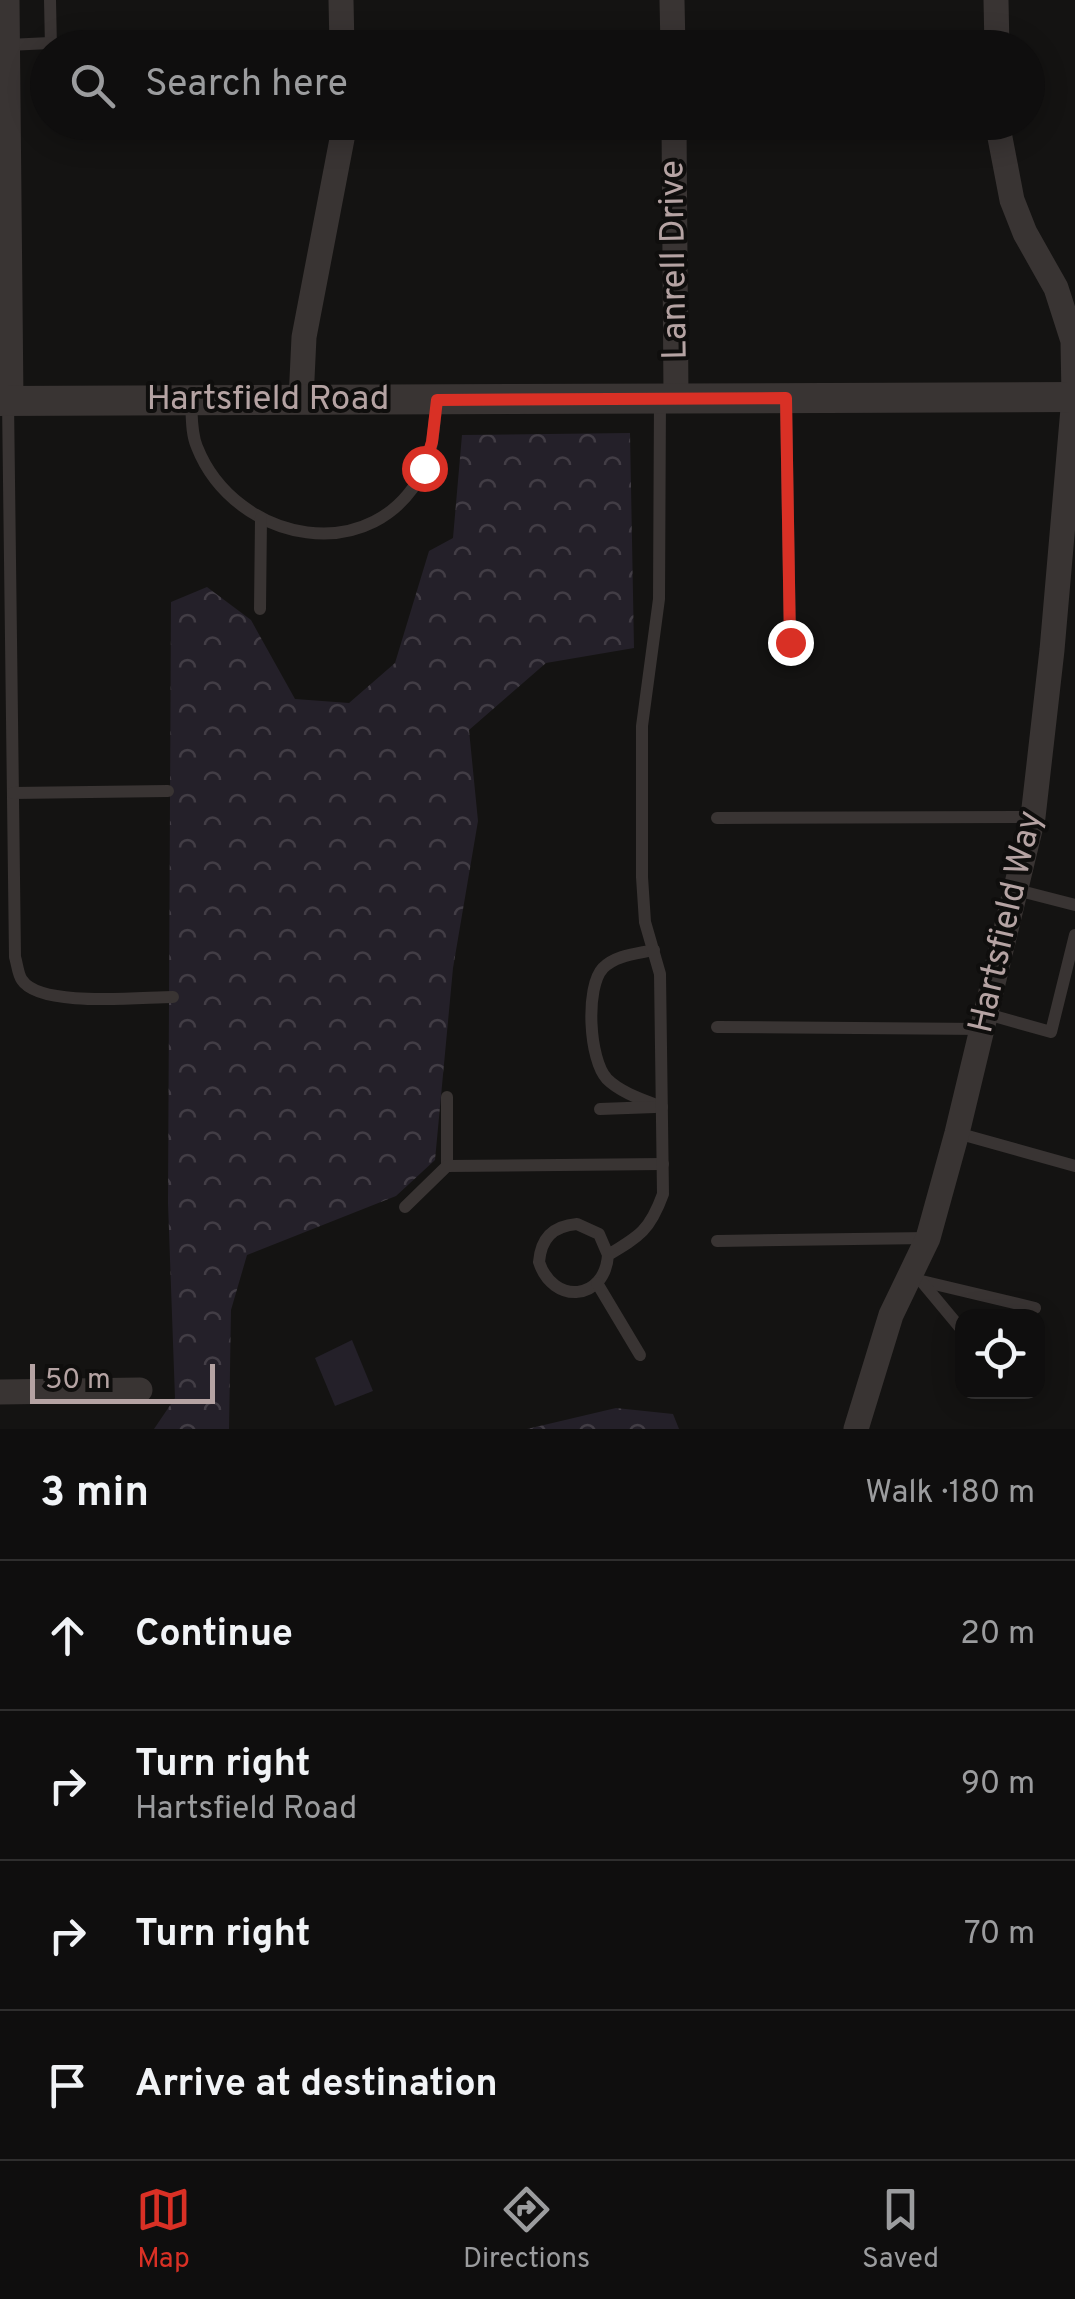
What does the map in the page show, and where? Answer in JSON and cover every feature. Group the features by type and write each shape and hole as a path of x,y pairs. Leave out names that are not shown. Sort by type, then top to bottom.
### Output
{"street":[{"path":"6,401 7,0"},
{"path":"341,0 342,30"},
{"path":"672,0 673,30"},
{"path":"996,0 996,30"},
{"path":"301,400 304,338 342,140"},
{"name":"Lanrell Drive","path":"668,398 674,140"},
{"name":"Hartsfield Way","path":"856,1429 891,1315 915,1279 928,1238 958,1134 1033,817 1075,397 1073,341 1066,312 1012,200 1000,140"},
{"name":"Hartsfield Road","path":"6,401 1075,397"},
{"path":"0,1392 140,1390"}],"lane":[{"path":"50,0 50,30"},
{"path":"8,45 30,45"},
{"path":"608,1255 641,1236 654,1222 664,1194 660,974 645,922 642,876 642,726 659,599 668,398"},
{"path":"786,398 790,642"},
{"path":"191,401 194,441 203,461 225,488 261,518 293,532 316,536 345,532 385,514 404,497 424,468 437,400"},
{"path":"6,401 16,957 22,980 33,990 58,998 173,997"},
{"path":"260,609 261,518"},
{"path":"13,793 168,792"},
{"path":"716,818 1033,817"},
{"path":"1017,890 1075,904"},
{"path":"717,1027 985,1021 1051,1032 1075,936"},
{"path":"654,950 621,957 606,964 596,977 592,993 593,1050 607,1079 662,1107"},
{"path":"446,1096 447,1166"},
{"path":"600,1109 662,1107"},
{"path":"958,1134 1075,1166"},
{"path":"405,1208 447,1166 663,1164"},
{"path":"577,1224 598,1234 608,1255 608,1266 597,1283 583,1291 560,1290 543,1273 540,1250 554,1230 577,1224"},
{"path":"717,1242 928,1238"},
{"path":"915,1279 1035,1308"},
{"path":"915,1279 955,1322"},
{"path":"597,1283 640,1355"}],"green space":[{"path":"630,433 634,648 546,663 469,730 478,821 453,968 435,1160 396,1196 247,1255 231,1310 229,1429 154,1429 175,1398 168,1203 171,602 207,587 251,620 295,699 349,703 395,663 429,551 453,538 462,435"},
{"path":"352,1340 373,1391 335,1406 315,1358"},
{"path":"616,1408 673,1414 679,1429 527,1429"}],"route":[{"path":"424,468 437,400 786,398 790,642"}]}
